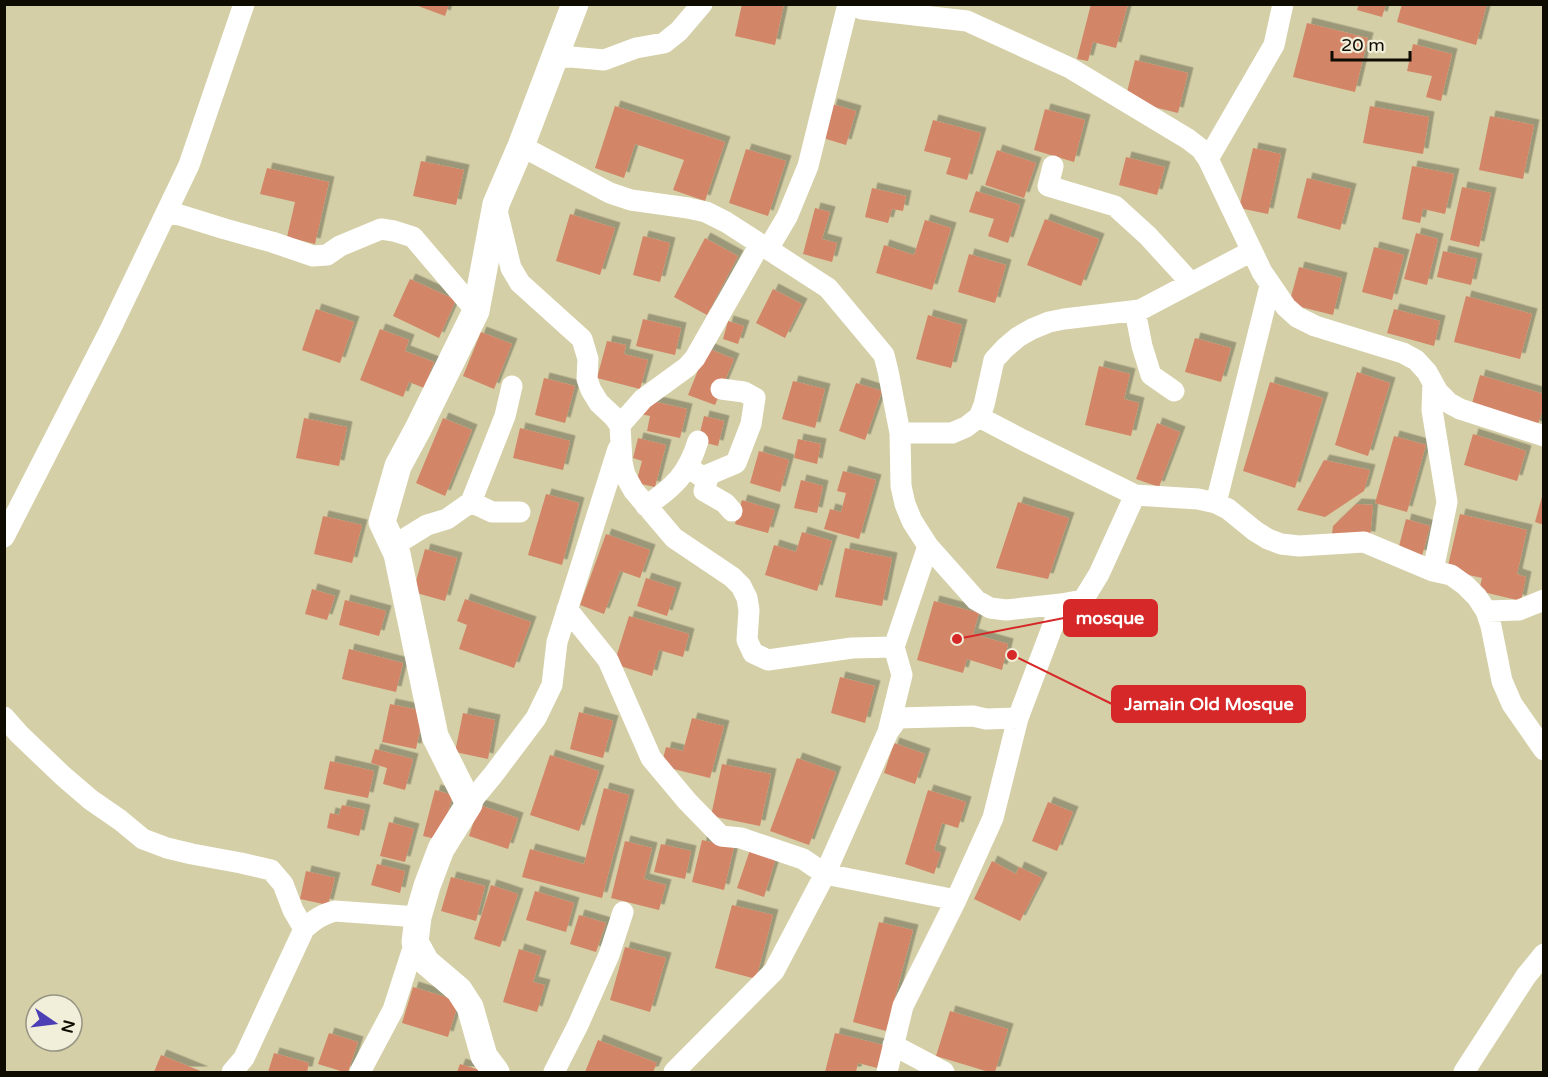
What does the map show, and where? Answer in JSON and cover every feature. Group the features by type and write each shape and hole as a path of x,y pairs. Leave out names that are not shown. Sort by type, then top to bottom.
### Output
{"street":[{"path":"4,537 110,330 189,165 244,4"},
{"path":"469,804 435,736 397,554 382,522 398,466 476,311 496,204 521,146 575,4"},
{"path":"555,58 604,60 636,48 664,43 679,31 702,4"},
{"path":"360,1072 393,1010 427,886 441,849 469,804 536,717 552,685 557,642 621,433 643,399 687,367 695,358 764,247 787,217 808,166 849,4 862,9 938,11 967,21 1070,68 1188,139 1201,149 1208,159 1270,286 1297,317 1315,326 1403,353 1416,360 1427,372 1438,392 1449,403 1461,410 1544,436"},
{"path":"1208,159 1274,45 1283,4"},
{"path":"521,146 610,193 631,200 706,212 726,222 828,288 884,355 900,433 901,486 912,521 927,546 976,600 990,608 1006,610 1083,600 1099,574 1135,495"},
{"path":"1053,166 1048,186 1115,206 1148,236 1191,283"},
{"path":"496,204 511,268 520,284 582,339 588,359 587,379 599,403 614,416 621,433 625,475 634,491 674,538 732,576 741,586 747,598 747,640 753,653 768,660 852,648 894,647"},
{"path":"165,213 180,215 273,242 313,256 327,255 340,246 381,229 413,237 476,311"},
{"path":"900,433 952,432 966,427 979,417 994,360 1018,337 1032,329 1056,321 1140,310 1252,251"},
{"path":"1216,503 1270,286"},
{"path":"1135,311 1151,375 1174,391"},
{"path":"1433,383 1432,410 1447,502 1433,571"},
{"path":"393,546 426,525 447,519 471,502 505,416 512,386"},
{"path":"646,506 666,492 681,477 736,463 751,424 755,398 744,392 721,389"},
{"path":"979,417 1135,495 1198,498 1216,503 1228,509 1255,531 1281,544 1299,546 1364,542 1433,571 1451,574 1477,597 1486,611 1502,681 1512,704 1541,741"},
{"path":"698,441 693,457 695,472 707,481 704,491 725,503 732,511"},
{"path":"471,502 492,512 520,512"},
{"path":"674,1072 774,971 825,874 888,732 902,675 894,647 927,546"},
{"path":"1486,611 1519,610 1544,600"},
{"path":"887,1072 903,1006 956,900 993,818 1018,718 1061,604"},
{"path":"567,609 608,660 651,758 687,801 721,836 741,838 803,859 825,874 956,900"},
{"path":"888,732 898,718 973,716 1018,718"},
{"path":"4,717 63,776 143,839 167,848 271,870 283,884 304,930"},
{"path":"232,1072 244,1058 304,930 314,920 335,911 417,929"},
{"path":"554,1072 609,955 623,912"},
{"path":"417,929 426,962 459,990 470,1007 484,1056 496,1072"},
{"path":"1464,1072 1526,976 1544,954"},
{"path":"893,1045 944,1072"}],"building":[{"path":"413,4 449,4 445,16"},
{"path":"742,4 784,4 775,45 735,36"},
{"path":"1091,4 1128,4 1116,48 1093,42 1088,61 1077,59"},
{"path":"1359,4 1386,4 1382,17 1357,10"},
{"path":"1402,4 1487,4 1476,45 1397,22"},
{"path":"1307,23 1368,38 1355,92 1293,77"},
{"path":"1413,44 1452,54 1441,101 1426,97 1432,76 1407,71"},
{"path":"1135,60 1188,73 1178,113 1125,100"},
{"path":"832,104 856,111 846,145 823,138"},
{"path":"615,106 725,142 705,201 673,190 684,160 635,144 624,178 595,168"},
{"path":"1370,106 1429,117 1423,154 1363,143"},
{"path":"1045,109 1085,120 1074,162 1034,150"},
{"path":"1490,116 1534,125 1523,179 1479,170"},
{"path":"933,120 981,133 967,180 946,174 951,158 924,151"},
{"path":"1253,148 1281,154 1268,214 1239,208"},
{"path":"746,149 786,161 768,216 729,203"},
{"path":"997,150 1036,163 1024,198 985,185"},
{"path":"1126,157 1165,167 1157,195 1119,185"},
{"path":"421,161 464,170 456,205 413,196"},
{"path":"1412,166 1454,174 1445,214 1423,209 1420,223 1402,219"},
{"path":"267,168 329,182 315,244 287,237 295,202 260,194"},
{"path":"1307,178 1351,189 1340,230 1297,218"},
{"path":"1462,187 1491,193 1479,247 1450,240"},
{"path":"872,188 906,196 903,211 892,209 888,223 865,217"},
{"path":"976,191 1020,205 1008,243 988,236 994,219 969,212"},
{"path":"815,208 830,212 822,239 837,243 832,262 803,254"},
{"path":"570,214 615,228 600,275 556,261"},
{"path":"1045,219 1099,239 1081,286 1027,265"},
{"path":"925,220 951,228 932,290 876,273 884,245 914,255"},
{"path":"1416,233 1438,239 1427,285 1404,279"},
{"path":"643,236 670,243 660,282 633,275"},
{"path":"705,238 738,256 707,315 674,297"},
{"path":"1374,247 1404,255 1392,300 1362,292"},
{"path":"1443,251 1477,259 1471,285 1437,277"},
{"path":"969,254 1006,265 995,303 958,292"},
{"path":"1299,267 1342,278 1333,315 1289,304"},
{"path":"410,279 456,300 439,338 393,316"},
{"path":"773,289 802,304 785,338 756,323"},
{"path":"1466,296 1532,314 1520,359 1454,342"},
{"path":"316,309 354,322 340,363 302,350"},
{"path":"1394,309 1440,321 1434,346 1387,333"},
{"path":"928,315 962,325 951,368 916,359"},
{"path":"643,319 681,328 675,355 636,346"},
{"path":"728,321 744,326 738,344 723,339"},
{"path":"380,329 409,340 405,351 434,362 424,388 409,382 403,397 360,380"},
{"path":"481,332 512,344 494,389 463,376"},
{"path":"1195,338 1231,348 1221,382 1185,372"},
{"path":"607,341 626,345 624,354 648,360 640,389 597,378"},
{"path":"707,348 734,359 715,405 688,395"},
{"path":"1099,366 1130,374 1124,399 1139,403 1131,436 1085,425"},
{"path":"1357,372 1390,383 1368,456 1335,445"},
{"path":"1480,375 1544,394 1544,406 1537,427 1471,407"},
{"path":"544,378 575,386 565,423 535,415"},
{"path":"793,381 825,389 815,428 782,419"},
{"path":"1270,382 1323,398 1295,488 1243,471"},
{"path":"856,383 882,391 865,440 839,431"},
{"path":"643,399 687,409 680,438 647,431 650,416 640,414"},
{"path":"704,416 724,421 718,446 698,441"},
{"path":"304,418 347,427 339,466 296,458"},
{"path":"443,418 472,430 445,496 416,483"},
{"path":"1157,423 1180,432 1159,487 1136,479"},
{"path":"520,428 570,441 563,470 513,458"},
{"path":"1473,434 1526,451 1517,481 1464,465"},
{"path":"1394,436 1426,445 1407,512 1375,503"},
{"path":"638,438 666,445 655,487 636,483 642,461 633,458"},
{"path":"798,439 821,444 817,464 794,458"},
{"path":"759,451 789,460 780,492 750,483"},
{"path":"1324,460 1370,470 1364,491 1325,517 1297,510"},
{"path":"843,471 876,480 859,539 824,529 830,509 841,512 846,493 837,491"},
{"path":"801,480 823,486 817,513 794,508"},
{"path":"1544,493 1544,525 1535,522"},
{"path":"546,494 579,503 562,565 528,555"},
{"path":"742,500 775,510 768,533 735,524"},
{"path":"1018,502 1069,518 1048,579 996,568"},
{"path":"1356,504 1373,505 1370,537 1332,534 1333,526"},
{"path":"1460,514 1527,530 1517,574 1526,577 1521,601 1479,591 1482,578 1447,570"},
{"path":"323,516 362,525 352,563 314,554"},
{"path":"1406,519 1430,526 1422,556 1398,550"},
{"path":"802,532 832,541 817,591 765,575 774,545 796,552"},
{"path":"606,534 650,550 640,578 620,571 604,614 580,605"},
{"path":"845,548 892,558 882,606 835,597"},
{"path":"425,549 457,558 445,601 413,592"},
{"path":"646,578 676,588 667,616 637,606"},
{"path":"312,589 335,596 327,620 305,614"},
{"path":"465,599 531,622 514,668 459,649 467,625 457,621"},
{"path":"345,600 386,611 379,636 339,625"},
{"path":"934,601 979,613 973,634 1008,644 1002,670 967,659 963,673 917,660"},
{"path":"629,616 689,634 683,657 659,650 652,676 614,664"},
{"path":"349,649 403,663 396,692 342,679"},
{"path":"840,677 875,686 865,723 831,713"},
{"path":"390,704 424,711 416,749 382,742"},
{"path":"579,712 613,721 603,758 570,749"},
{"path":"463,713 495,720 488,759 455,752"},
{"path":"692,718 724,726 710,778 661,766 666,747 683,751"},
{"path":"894,743 925,754 915,784 884,773"},
{"path":"375,749 413,759 405,790 383,784 387,768 371,763"},
{"path":"550,755 599,771 579,831 530,815"},
{"path":"797,758 836,772 809,845 770,831"},
{"path":"330,761 374,771 368,798 324,789"},
{"path":"722,764 771,774 760,826 711,816"},
{"path":"604,788 629,795 602,898 522,877 530,849 584,864"},
{"path":"435,790 453,795 440,840 423,836"},
{"path":"928,790 966,802 958,828 942,823 934,850 941,853 934,874 905,864"},
{"path":"1048,802 1073,812 1057,851 1032,841"},
{"path":"342,805 365,810 359,836 327,828 330,813 339,815"},
{"path":"479,805 518,818 508,849 469,836"},
{"path":"389,822 414,829 405,862 380,856"},
{"path":"702,840 734,847 724,890 692,882"},
{"path":"625,841 652,848 644,879 666,885 659,910 611,898"},
{"path":"661,844 691,851 685,879 654,872"},
{"path":"750,850 776,858 764,897 737,888"},
{"path":"992,861 1016,874 1019,867 1042,878 1020,921 974,899"},
{"path":"377,864 405,871 400,893 371,885"},
{"path":"306,871 335,878 328,905 300,899"},
{"path":"451,877 485,886 476,921 441,911"},
{"path":"491,885 518,894 500,947 474,939"},
{"path":"535,891 574,903 566,932 526,920"},
{"path":"732,905 773,915 756,979 715,968"},
{"path":"579,915 606,923 596,952 570,944"},
{"path":"879,922 913,930 886,1031 853,1022"},
{"path":"625,947 666,958 650,1012 610,1000"},
{"path":"519,949 541,956 533,982 545,985 537,1012 503,1002"},
{"path":"413,987 459,1001 448,1037 402,1023"},
{"path":"950,1011 1008,1029 995,1072 936,1056"},
{"path":"329,1033 358,1042 348,1072 318,1064"},
{"path":"835,1033 883,1045 877,1068 858,1063 856,1072 825,1072"},
{"path":"598,1040 657,1063 653,1072 585,1072"},
{"path":"274,1053 309,1063 307,1072 268,1072"},
{"path":"161,1055 203,1072 154,1072"},
{"path":"460,1064 486,1072 457,1072"}],"place":[{"name":"mosque","path":"957,639"},
{"name":"Jamain Old Mosque","path":"1012,655"}]}
